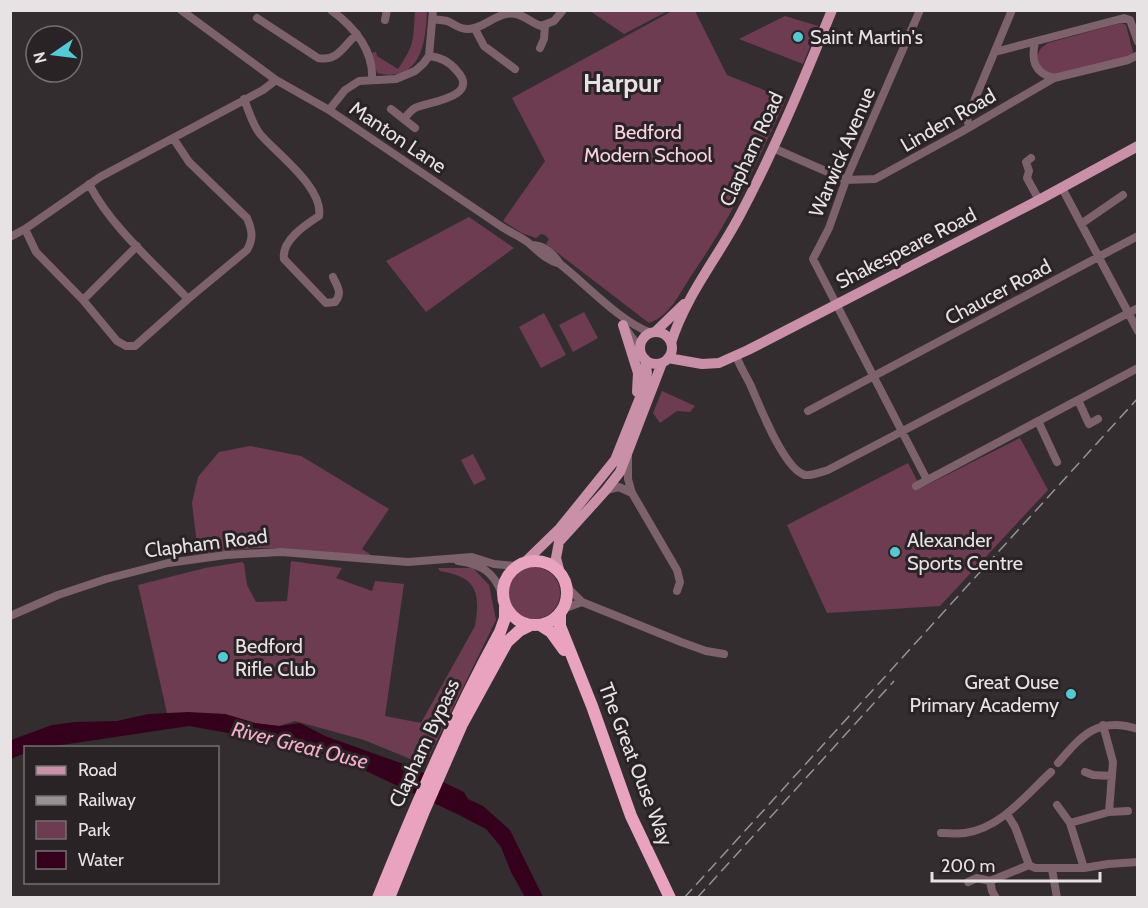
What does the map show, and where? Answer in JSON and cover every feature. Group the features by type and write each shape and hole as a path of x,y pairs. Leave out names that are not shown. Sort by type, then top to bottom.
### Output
{"highway":[{"path":"544,562 560,573 567,587 567,600 562,611 548,623 536,625 514,617 505,607 502,594 507,576 520,564 544,562"},
{"name":"Clapham Bypass","path":"378,897 414,808 459,721 500,632 505,618 505,607"},
{"name":"The Great Ouse Way","path":"562,611 560,626 631,816 669,896"},
{"name":"The Great Ouse Way","path":"536,625 551,632 580,678"},
{"name":"Clapham Bypass","path":"389,897 459,721 507,642 519,631 536,625"}],"main road":[{"name":"Clapham Road","path":"560,573 555,558 560,542 614,480 628,454 677,325 740,214 773,148 832,10"},
{"name":"Shakespeare Road","path":"668,353 685,361 702,364 719,363 1039,200 1137,146"},
{"name":"Clapham Road","path":"653,332 691,298"},
{"path":"623,325 638,373 637,404"},
{"path":"520,564 541,548 583,502 615,460 647,377 643,354 643,338 653,332 667,336 668,353 653,364 643,354"},
{"path":"583,502 593,497 608,482 614,480"}],"street":[{"name":"Manton Lane","path":"181,10 276,80 329,110 531,245 549,260 560,264 614,311 637,326 653,332"},
{"path":"332,10 352,27 367,50 372,80"},
{"path":"385,20 387,10"},
{"path":"329,110 345,90 359,81 386,81 415,71 429,56 433,15 458,28 475,29 506,14 515,13 534,24 544,26 554,21 563,10"},
{"name":"Warwick Avenue","path":"920,10 846,180 829,228 813,259 927,480"},
{"path":"969,127 967,118 1012,10"},
{"path":"257,18 323,59 335,56 357,34"},
{"path":"995,52 1124,18 1130,20 1136,32 1137,42"},
{"path":"540,49 544,39 544,26"},
{"path":"475,29 484,46 509,67"},
{"path":"1035,42 1032,60 1036,68 1046,76 1054,78"},
{"path":"405,118 416,108 454,95 462,87 457,70 441,59 429,56"},
{"name":"Linden Road","path":"773,148 846,180 874,179 1054,78 1137,56"},
{"path":"10,237 26,230 89,184 263,90 276,80"},
{"path":"244,99 259,133 308,184 320,209 319,216 285,246 284,259 326,303 335,302 339,298 340,291 333,277"},
{"path":"391,109 416,128"},
{"path":"26,230 36,252 117,341 126,346 135,346 188,298 247,250 252,242 247,218 189,162 173,138"},
{"path":"1031,158 1026,162 1029,171 1027,178 1039,200"},
{"path":"89,184 101,205 188,298"},
{"path":"1062,188 1137,331"},
{"path":"1081,224 1123,195"},
{"name":"Chaucer Road","path":"808,411 1137,236"},
{"path":"82,300 137,246"},
{"path":"736,355 787,460 796,470 805,475 828,470 1137,308"},
{"name":"Manton Lane","path":"614,311 643,354"},
{"path":"915,486 1137,368"},
{"path":"1078,400 1089,424 1098,419"},
{"path":"1038,421 1057,462"},
{"path":"628,454 631,489"},
{"path":"614,480 625,480 645,513 677,570 680,582 677,591"},
{"path":"606,490 619,487 631,489"},
{"name":"Clapham Road","path":"10,616 43,601 128,573 168,563 225,555 281,552 382,562 472,557 494,564 520,564"},
{"name":"Clapham Road","path":"449,560 466,562 482,568 498,581 502,594"},
{"path":"567,587 582,602 705,651 724,654"},
{"path":"562,611 582,602"},
{"path":"1102,725 1113,762 1109,812"},
{"path":"1058,763 1083,735 1102,725 1137,729"},
{"path":"941,833 965,833 981,828 1007,814 1051,772"},
{"path":"1085,772 1093,776 1112,776"},
{"path":"1057,805 1070,823 1084,868"},
{"path":"1070,823 1109,812 1128,811"},
{"path":"1007,814 1015,827 1029,865 1035,868 1084,868 1137,862"},
{"path":"968,882 977,878 990,881 1029,865"},
{"path":"1052,869 1057,897"},
{"path":"990,881 996,897"}],"green space":[{"name":"Bedford Modern School","path":"674,10 695,11 727,75 786,99 731,212 673,304 663,315 649,323 546,244 549,239 545,235 541,234 536,238 522,233 503,221 545,161 512,98"},
{"path":"415,11 427,11 425,35 418,57 412,66 403,72 392,75 377,73 371,53 376,52 377,56 398,69 404,61 412,42"},
{"path":"590,11 668,11 624,34"},
{"path":"785,16 818,26 803,64 739,39"},
{"path":"1121,23 1126,25 1133,52 1131,56 1055,75 1040,68 1037,56 1041,48 1048,43"},
{"path":"469,217 514,248 426,312 386,261"},
{"path":"584,312 598,338 573,352 559,325"},
{"path":"544,313 566,355 541,368 519,327"},
{"path":"662,391 695,406 690,412 677,411 660,423 653,413"},
{"name":"Alexander Sports Centre","path":"1020,438 1048,490 940,606 827,613 787,525 908,463 921,488"},
{"path":"250,446 301,456 389,509 362,549 377,559 279,548 255,548 192,555 197,545 192,503 198,477 219,452"},
{"path":"473,454 486,479 474,485 461,460"},
{"path":"291,561 342,568 336,578 372,591 375,581 404,584 385,716 421,723 475,626 477,614 476,595 468,582 461,577 440,571 438,568 473,568 489,585 496,620 425,765 364,740 295,721 279,726 255,723 225,714 167,713 138,585 205,568 242,562 247,585 256,602 287,601"},
{"path":"529,567 539,567 553,574 560,593 553,612 539,619 529,619 519,615 512,608 508,598 508,588 512,578 519,571"}],"water":[{"name":"River Great Ouse","path":"188,712 225,714 255,723 279,726 300,723 325,736 409,766 464,792 468,799 483,806 510,830 543,897 525,897 511,872 501,847 486,829 349,763 296,745 189,726 55,746 24,746 24,753 11,759 11,740 52,725 117,721 148,714"}],"railway":[{"path":"684,898 1138,398"},
{"path":"697,898 894,681"}],"place":[{"name":"Saint Martin's","path":"798,37"},
{"name":"Alexander Sports Centre","path":"895,552"},
{"name":"Bedford Rifle Club","path":"223,657"},
{"name":"Great Ouse Primary Academy","path":"1071,694"}],"district":[{"name":"Harpur","path":"622,83"}]}
